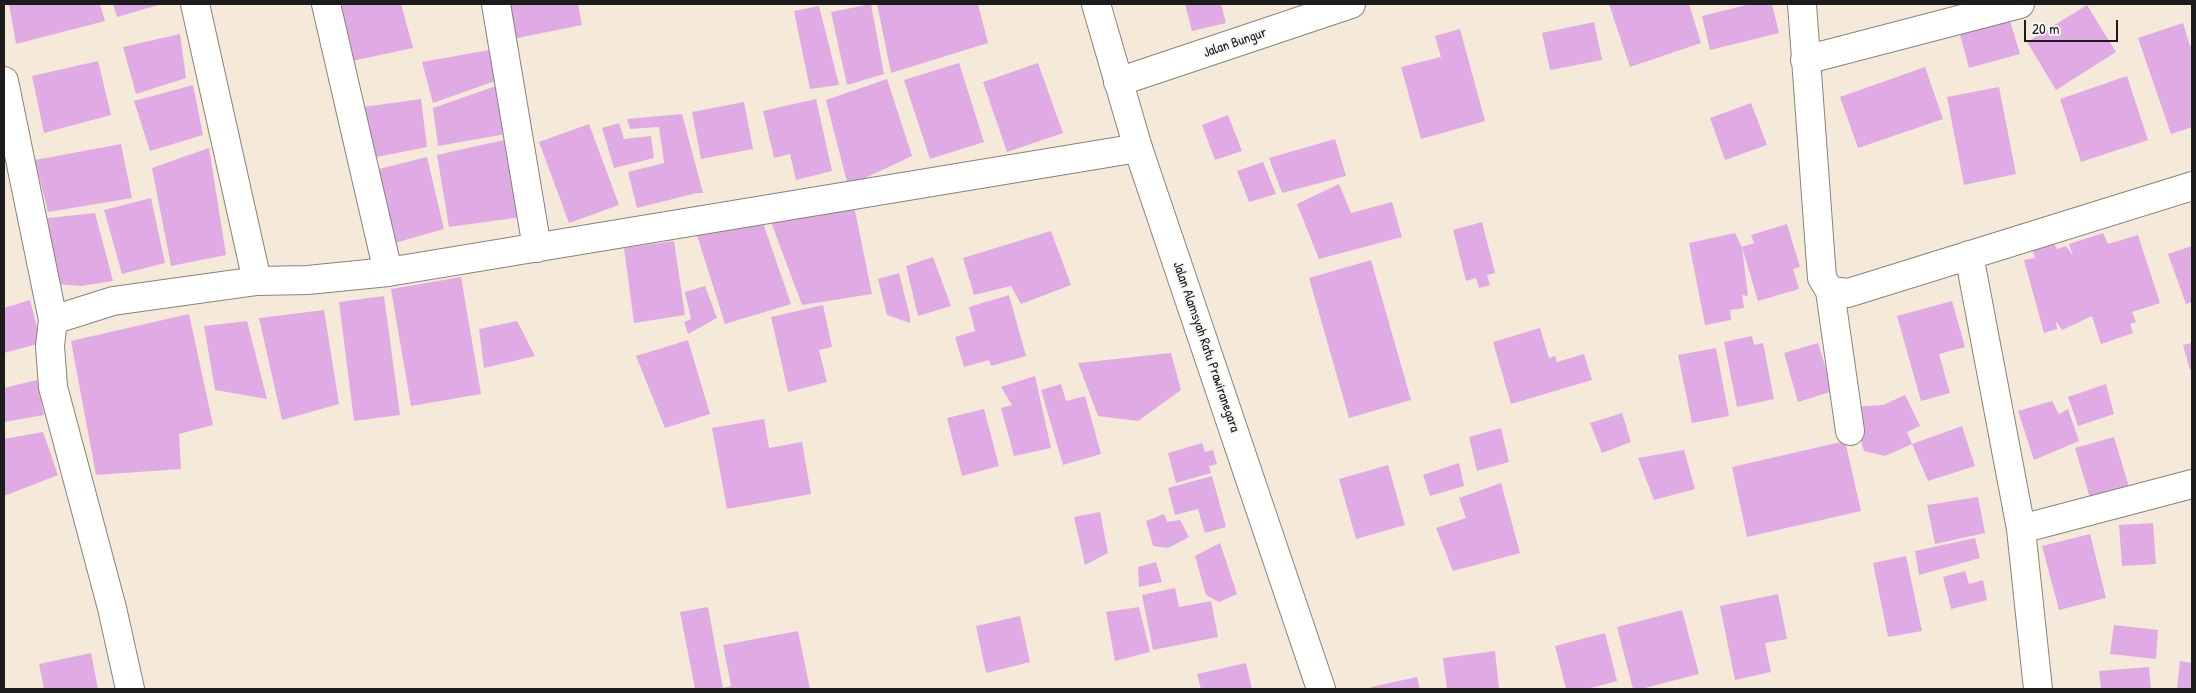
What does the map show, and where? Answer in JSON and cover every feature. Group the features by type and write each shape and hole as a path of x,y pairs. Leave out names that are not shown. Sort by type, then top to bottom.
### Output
{"street":[{"path":"195,4 257,281"},
{"path":"326,4 388,272"},
{"path":"496,4 537,248"},
{"name":"Jalan Alamsyah Ratu Prawiranegara","path":"1096,4 1138,148 1321,689"},
{"name":"Jalan Bungur","path":"1118,82 1351,4"},
{"path":"1802,4 1804,60 1822,278 1830,291 1850,431"},
{"path":"1804,60 2020,4"},
{"path":"4,81 53,320 50,346 53,387 112,608 130,689"},
{"path":"53,320 113,301 257,281 308,280 388,272 1138,148"},
{"path":"1830,291 1848,293 2192,186"},
{"path":"1969,255 2021,529 2038,689"},
{"path":"2021,529 2192,484"}],"building":[{"path":"9,4 100,4 105,21 16,44"},
{"path":"113,4 162,4 117,17"},
{"path":"339,4 401,4 413,48 352,61"},
{"path":"502,4 578,4 582,25 508,40"},
{"path":"871,4 884,74 847,85 831,12"},
{"path":"877,4 978,4 988,43 891,73"},
{"path":"1185,4 1221,4 1226,23 1192,31"},
{"path":"1609,4 1689,4 1701,43 1630,67"},
{"path":"1750,4 1772,4 1779,33 1710,50 1702,16"},
{"path":"2087,5 2116,52 2056,90 2027,42"},
{"path":"819,6 839,85 810,89 794,11"},
{"path":"2009,17 2020,54 1969,68 1959,31"},
{"path":"1594,22 1602,60 1550,70 1542,33"},
{"path":"2183,23 2190,46 2192,45 2192,127 2171,134 2138,38"},
{"path":"1460,29 1485,121 1421,139 1401,67 1441,57 1435,36"},
{"path":"180,34 186,78 136,94 123,47"},
{"path":"489,50 495,81 433,103 422,62"},
{"path":"98,61 111,115 44,133 32,76"},
{"path":"959,63 984,142 930,159 904,80"},
{"path":"1038,63 1063,133 1007,152 983,82"},
{"path":"1925,67 1943,119 1858,148 1840,97"},
{"path":"2127,76 2148,140 2081,162 2060,99"},
{"path":"887,79 912,156 848,186 826,100"},
{"path":"193,85 203,135 150,151 134,101"},
{"path":"496,86 506,134 438,146 433,108"},
{"path":"1999,87 2016,174 1964,185 1947,97"},
{"path":"421,99 427,147 372,158 363,107"},
{"path":"816,99 832,171 796,180 790,154 774,158 763,111"},
{"path":"744,102 753,149 701,159 692,112"},
{"path":"1751,103 1767,145 1725,160 1710,118"},
{"path":"682,114 703,193 637,208 628,172 664,163 659,127 630,129 627,119"},
{"path":"1228,115 1242,151 1215,160 1202,125"},
{"path":"619,123 624,139 651,136 654,158 614,168 602,128"},
{"path":"589,124 619,205 569,223 539,142"},
{"path":"508,139 522,217 449,227 437,155"},
{"path":"1335,139 1346,176 1282,193 1269,158"},
{"path":"121,144 132,198 48,212 35,160"},
{"path":"209,148 226,255 171,266 152,168"},
{"path":"427,157 444,229 391,244 375,170"},
{"path":"1263,162 1276,194 1249,202 1237,171"},
{"path":"1339,184 1351,213 1392,202 1402,237 1319,259 1297,204"},
{"path":"151,198 165,263 122,274 104,210"},
{"path":"854,206 872,294 802,305 771,222"},
{"path":"95,213 113,281 81,286 54,284 40,219"},
{"path":"761,217 791,304 725,324 695,229"},
{"path":"1482,222 1495,273 1487,275 1490,285 1479,288 1476,278 1466,281 1453,230"},
{"path":"1787,224 1800,267 1793,269 1799,289 1758,301 1742,247 1754,243 1751,235"},
{"path":"1051,231 1071,285 1021,304 1011,286 974,295 963,258"},
{"path":"1735,233 1742,247 1748,296 1742,295 1744,308 1730,310 1731,320 1705,325 1689,243"},
{"path":"2103,233 2108,244 2138,235 2160,303 2132,312 2136,322 2130,324 2133,333 2101,344 2092,316 2062,330 2056,321 2057,329 2044,333 2024,260 2035,258 2032,248 2052,241 2057,249 2066,246 2073,256 2069,244"},
{"path":"674,241 685,315 634,323 624,248"},
{"path":"2192,246 2192,302 2186,304 2168,254"},
{"path":"933,257 951,306 918,316 906,266"},
{"path":"1371,260 1411,400 1349,418 1309,278"},
{"path":"899,273 910,323 887,315 878,279"},
{"path":"461,277 481,394 411,406 391,289"},
{"path":"705,286 717,318 688,334 684,322 691,319 685,292"},
{"path":"1009,295 1026,356 991,366 989,360 964,367 955,337 975,331 969,307"},
{"path":"384,296 400,415 354,421 339,302"},
{"path":"30,300 41,343 4,353 4,308"},
{"path":"1952,301 1965,347 1939,354 1950,393 1921,401 1897,316"},
{"path":"823,305 832,347 819,350 827,382 788,392 771,317"},
{"path":"324,310 339,404 282,420 259,318"},
{"path":"189,314 213,425 179,434 181,469 96,475 71,341"},
{"path":"247,321 267,399 215,390 204,326"},
{"path":"517,321 535,356 484,368 479,329"},
{"path":"1540,328 1549,358 1555,356 1557,362 1584,354 1592,380 1511,404 1493,342"},
{"path":"1752,336 1754,345 1763,343 1774,399 1737,407 1724,342"},
{"path":"688,340 710,414 665,428 636,356"},
{"path":"1818,343 1833,391 1798,402 1784,353"},
{"path":"2192,343 2192,370 2190,370 2183,345"},
{"path":"1716,348 1729,416 1692,423 1678,355"},
{"path":"1171,353 1181,390 1138,421 1098,416 1078,363"},
{"path":"1035,376 1051,448 1014,456 1001,408 1012,405 1001,387"},
{"path":"37,380 44,415 4,422 4,388"},
{"path":"1061,384 1066,401 1085,396 1101,454 1063,465 1041,390"},
{"path":"2106,384 2114,414 2078,426 2068,397"},
{"path":"1905,395 1920,426 1907,432 1912,444 1885,456 1864,451 1851,407 1883,405"},
{"path":"2052,401 2059,414 2068,409 2079,441 2034,460 2018,411"},
{"path":"984,409 999,466 962,476 947,418"},
{"path":"1622,413 1631,442 1602,453 1590,423"},
{"path":"764,419 769,448 802,442 811,494 727,509 712,428"},
{"path":"1962,426 1975,466 1928,481 1912,444"},
{"path":"1501,428 1509,462 1477,471 1469,437"},
{"path":"43,432 58,475 4,496 4,439"},
{"path":"2114,437 2129,487 2090,498 2075,448"},
{"path":"1845,441 1861,511 1747,537 1732,467"},
{"path":"1202,443 1205,452 1213,450 1217,464 1209,466 1211,473 1176,483 1168,453"},
{"path":"1684,450 1695,489 1654,500 1638,458"},
{"path":"1459,463 1464,486 1430,496 1423,475"},
{"path":"1388,465 1405,525 1356,539 1339,479"},
{"path":"1212,476 1226,527 1205,533 1198,509 1175,515 1168,488"},
{"path":"1501,483 1520,553 1453,571 1436,528 1466,518 1459,498"},
{"path":"1978,497 1985,533 1935,544 1927,505"},
{"path":"1100,512 1108,553 1085,565 1074,517"},
{"path":"1164,514 1167,522 1180,520 1189,537 1168,548 1153,546 1146,521"},
{"path":"2153,523 2156,564 2122,566 2119,525"},
{"path":"2090,534 2106,598 2059,610 2042,546"},
{"path":"1975,538 1980,558 1919,575 1915,551"},
{"path":"1220,543 1237,594 1219,602 1206,595 1195,556"},
{"path":"1906,556 1922,631 1888,637 1873,563"},
{"path":"1156,562 1162,582 1139,587 1138,567"},
{"path":"1965,571 1969,584 1983,580 1987,600 1951,609 1943,577"},
{"path":"1175,588 1179,607 1211,601 1218,637 1153,650 1142,595"},
{"path":"1778,594 1787,639 1765,643 1771,672 1735,680 1720,606"},
{"path":"708,607 723,688 731,686 723,645 798,631 810,689 695,689 680,612"},
{"path":"1139,607 1150,652 1115,661 1106,612"},
{"path":"1682,610 1699,674 1641,689 1633,689 1617,627"},
{"path":"1020,616 1030,662 986,673 976,626"},
{"path":"2114,625 2158,630 2156,659 2110,654"},
{"path":"1605,633 1617,681 1587,689 1566,689 1555,646"},
{"path":"1495,651 1499,689 1447,689 1443,658"},
{"path":"91,653 98,689 44,689 39,664"},
{"path":"2180,661 2192,663 2192,689 2177,689"},
{"path":"1246,663 1252,689 1201,689 1197,674"},
{"path":"2149,667 2151,689 2101,689 2099,671"},
{"path":"1417,677 1420,689 1372,689 1371,687"}]}
